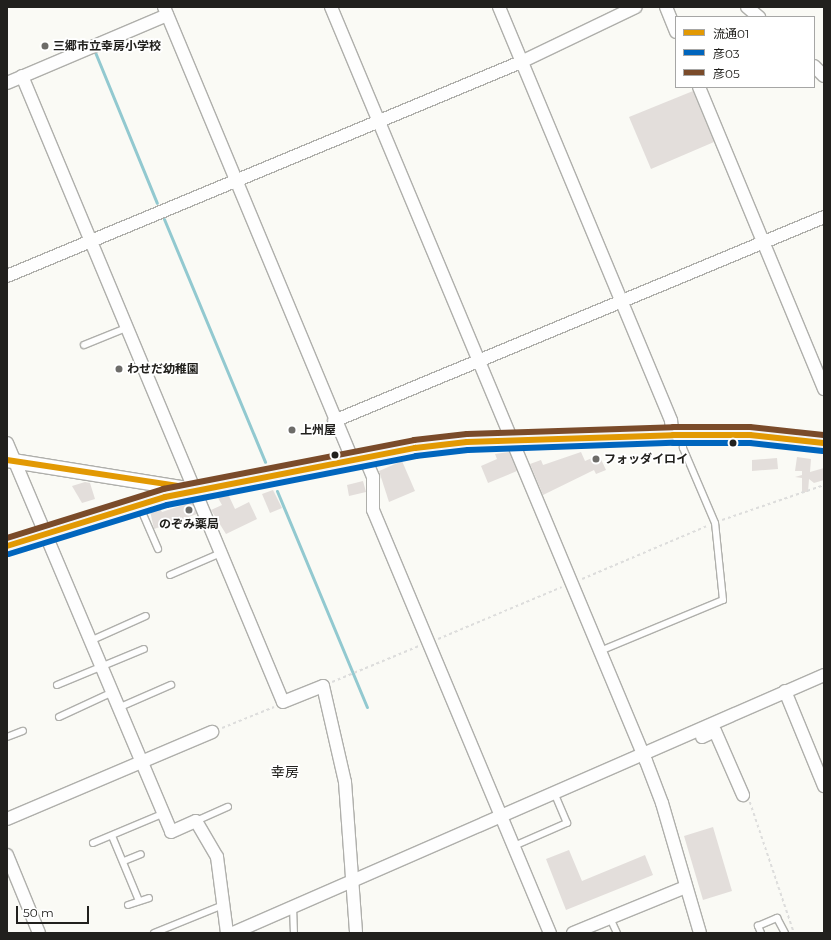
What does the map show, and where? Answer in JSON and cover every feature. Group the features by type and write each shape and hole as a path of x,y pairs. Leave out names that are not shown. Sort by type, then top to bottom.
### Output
{"main road":[{"path":"7,546 138,504 195,490 415,448 511,440 678,435 750,435 824,443"}],"street":[{"path":"331,7 644,757 662,803 700,933"},
{"path":"499,7 621,302 678,435"},
{"path":"7,276 378,120 521,62 636,7"},
{"path":"666,7 675,30"},
{"path":"747,7 758,16"},
{"path":"7,83 166,11 334,421 359,459 373,477 373,510 550,933"},
{"path":"815,67 824,76"},
{"path":"22,76 283,702 323,686 342,764 356,933"},
{"path":"699,88 824,389"},
{"path":"334,421 824,217"},
{"path":"7,443 11,461 44,533 111,694 171,832 196,821 217,857 227,933"},
{"path":"11,461 195,490"},
{"path":"233,933 500,816 698,734 824,674"},
{"path":"785,692 824,786"},
{"path":"698,734 715,731 744,795"},
{"path":"7,818 212,732"},
{"path":"7,855 39,933"},
{"path":"573,933 686,887"}],"lane":[{"path":"84,345 126,328"},
{"path":"600,651 722,600 715,523 678,435"},
{"path":"138,504 158,549"},
{"path":"170,575 221,553"},
{"path":"90,641 146,616"},
{"path":"57,685 144,648"},
{"path":"118,708 171,684"},
{"path":"59,717 111,694"},
{"path":"7,737 23,730"},
{"path":"514,846 567,823 554,793"},
{"path":"196,821 228,807"},
{"path":"93,843 162,814"},
{"path":"112,836 139,901"},
{"path":"124,862 141,854"},
{"path":"128,905 148,898"},
{"path":"154,933 223,905"},
{"path":"293,906 294,933"},
{"path":"610,918 617,933"},
{"path":"761,933 758,926 777,918 786,933"}],"path":[{"path":"323,686 644,554 715,523 824,485"},
{"path":"212,732 283,702"},
{"path":"744,795 751,803 778,877 794,933"}],"building":[{"path":"693,91 714,142 651,169 629,117"},
{"path":"509,452 517,471 488,483 481,466 497,459 495,454"},
{"path":"581,452 585,461 599,455 606,470 596,474 594,470 543,495 530,464 541,460 543,465"},
{"path":"797,457 811,459 810,472 824,468 824,480 814,483 809,479 808,492 802,492 802,478 795,477 802,475 802,471 795,471"},
{"path":"777,458 778,469 752,471 752,460"},
{"path":"402,461 415,491 389,502 379,471"},
{"path":"363,481 366,492 349,496 347,485"},
{"path":"85,482 90,483 95,499 82,503 72,486"},
{"path":"273,490 282,508 270,513 262,494"},
{"path":"228,494 235,509 249,502 257,519 226,534 211,510 222,505 218,498"},
{"path":"192,502 197,514 154,529 150,511 160,508 162,512"},
{"path":"713,827 732,891 703,900 684,836"},
{"path":"569,850 582,881 645,855 653,875 566,910 546,859"}],"waterway":[{"path":"95,52 157,203"},
{"path":"164,219 265,462"},
{"path":"277,491 367,707"}],"transit line":[{"name":"彦05","path":"7,538 163,489 414,440 467,434 673,427 750,427 824,435"},
{"name":"流通01","path":"7,546 165,497 415,448 467,442 673,435 750,435 824,443"},
{"name":"彦03","path":"9,554 167,505 416,456 468,450 673,443 750,443 823,451"},
{"name":"流通01","path":"7,460 178,486"}],"place":[{"name":"三郷市立幸房小学校","path":"45,46"},
{"name":"わせだ幼稚園","path":"119,369"},
{"name":"上州屋","path":"292,430"},
{"name":"フォッダイロイ","path":"596,459"},
{"name":"のぞみ薬局","path":"189,510"}],"district":[{"name":"幸房","path":"285,772"}]}
